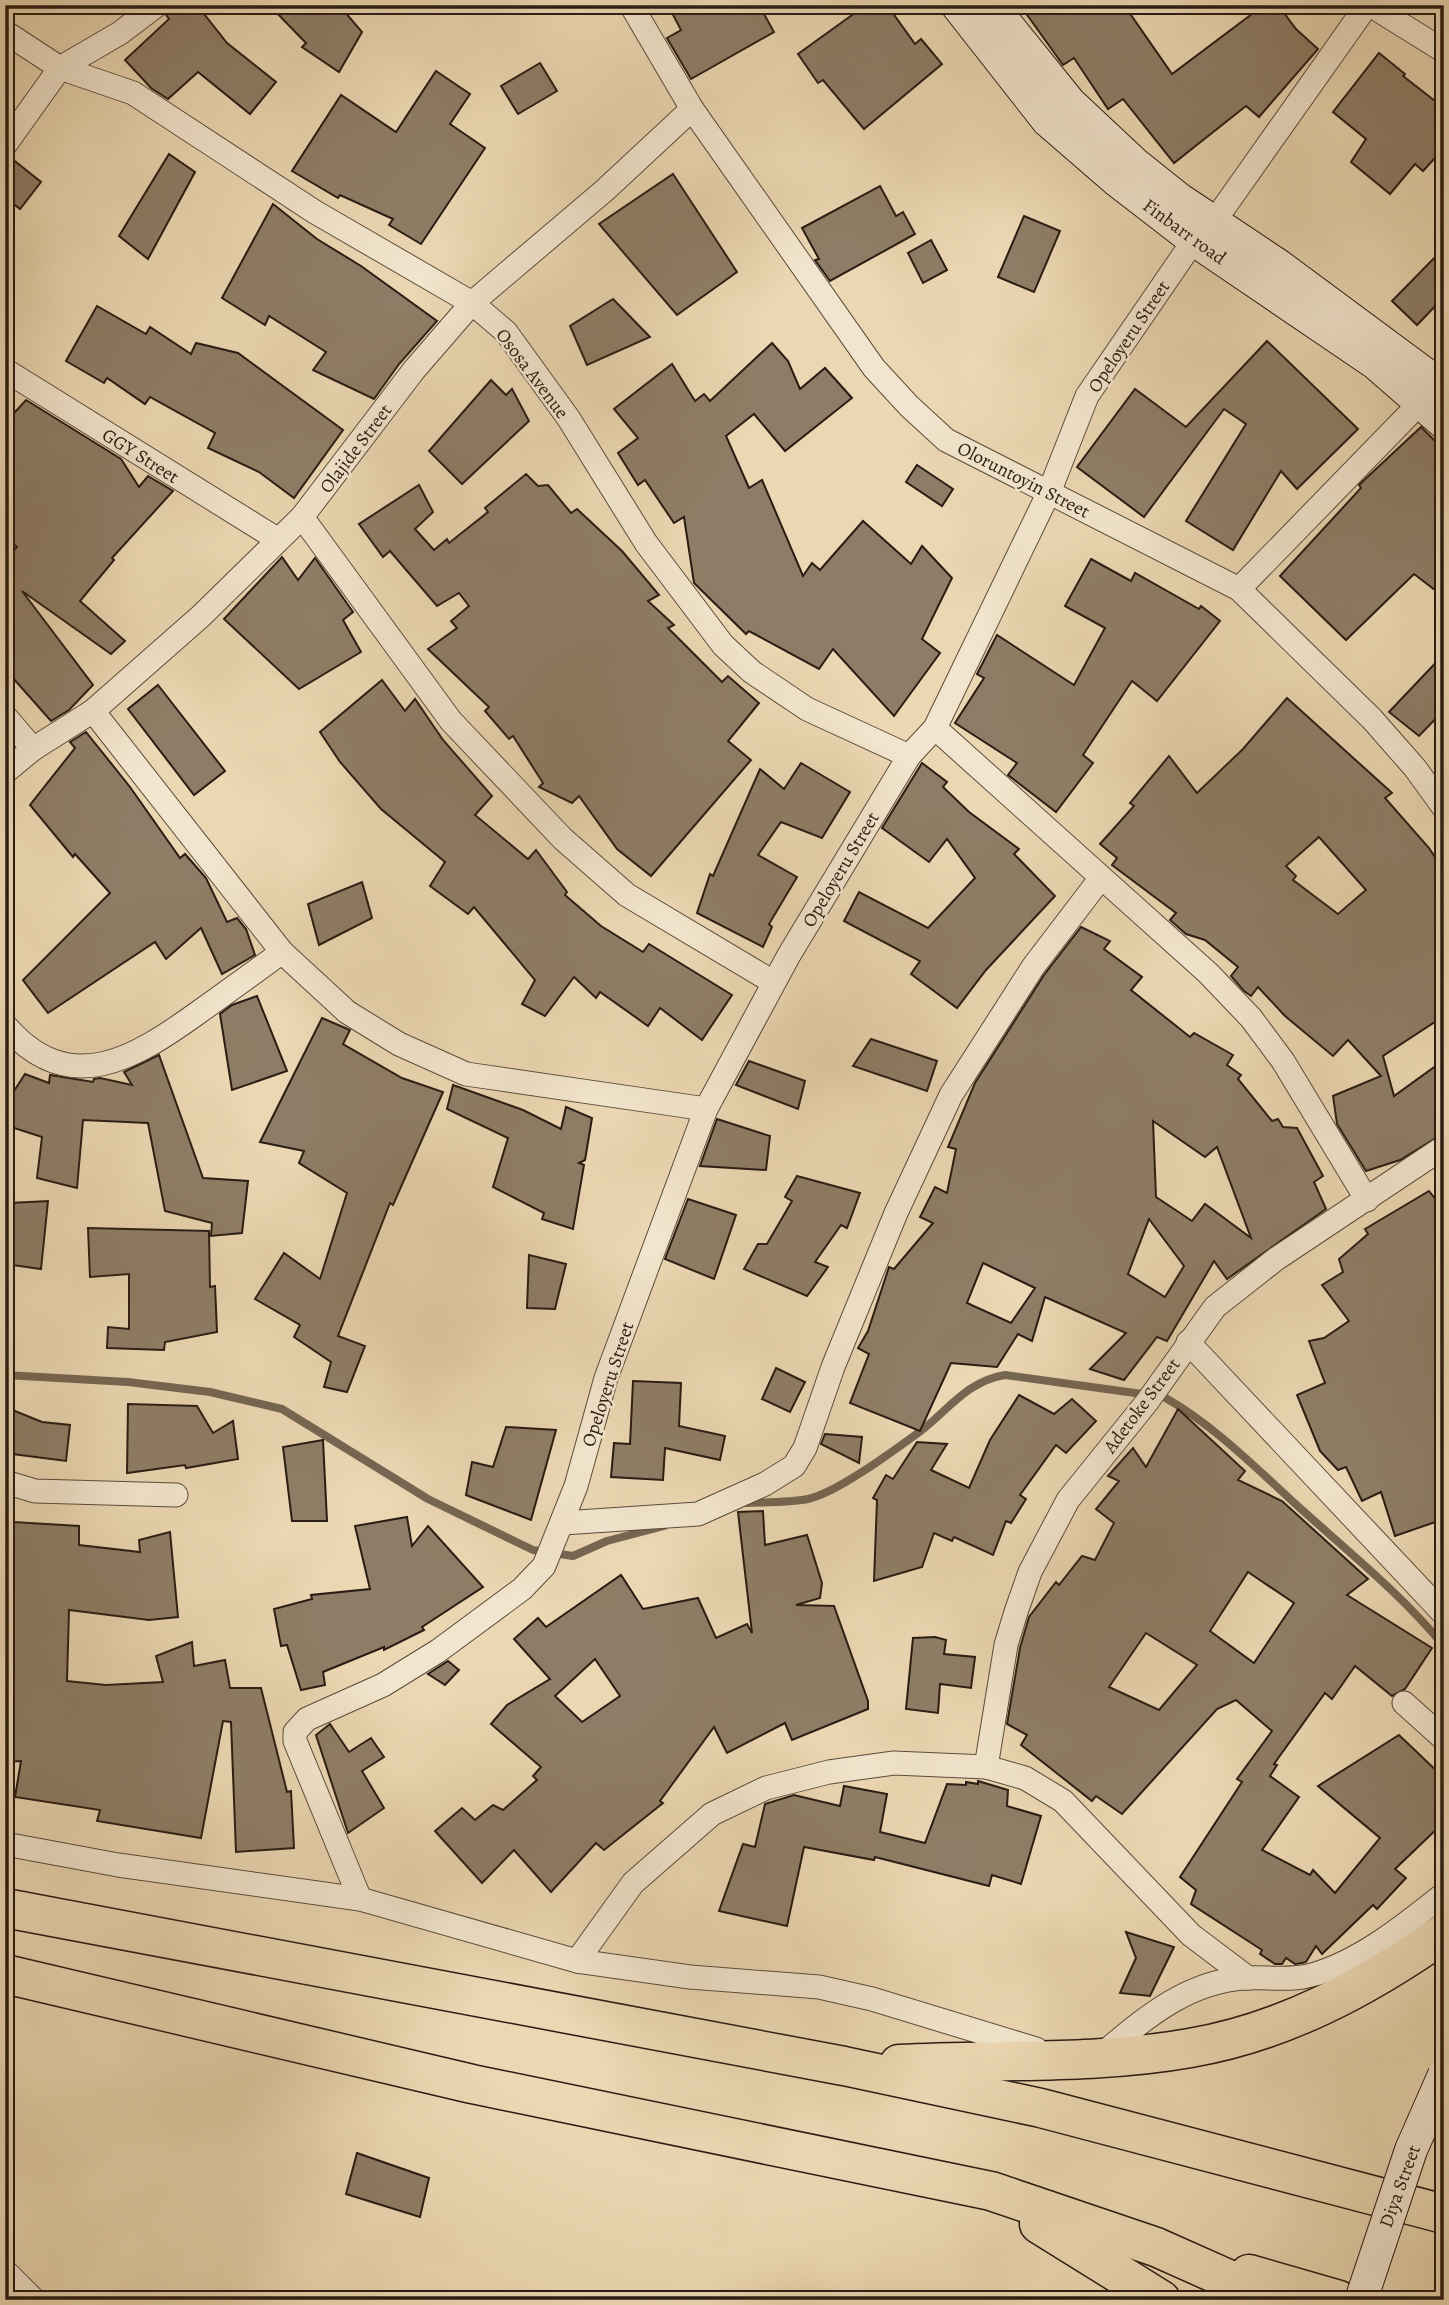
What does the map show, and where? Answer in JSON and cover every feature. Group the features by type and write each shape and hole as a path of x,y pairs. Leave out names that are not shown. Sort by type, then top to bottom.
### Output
{"highway":[{"path":"5,1908 845,2066 1041,2108 1444,2214"},
{"path":"845,2066 1087,2058 1190,2049 1241,2037 1299,2016 1354,1991 1444,1933"},
{"path":"21,1979 472,2084 991,2191 1156,2246 1339,2300"},
{"path":"991,2191 1161,2300"},
{"path":"1156,2246 1275,2300"}],"main road":[{"name":"Finbarr road","path":"957,5 1059,112 1115,179 1203,231 1375,363 1436,404"},
{"name":"Finbarr road","path":"990,5 1059,112"},
{"name":"Diya Street","path":"1361,2300 1411,2150 1444,2075"}],"street":[{"path":"5,145 60,68 120,33 157,5"},
{"name":"Oloruntoyin Street","path":"631,5 692,109 874,368 909,406 946,440 1050,490 1239,589 1372,719 1415,768 1444,808"},
{"path":"1369,5 1444,51"},
{"name":"Opeloyeru Street","path":"360,1899 295,1741 295,1731 307,1719 383,1685 438,1651 522,1589 544,1566 561,1529 606,1378 706,1109 774,982 909,756 935,728 1050,490 1087,396 1203,231 1369,5"},
{"name":"Ososa Avenue","path":"5,32 60,68 133,93 315,212 472,303 506,332 569,419 646,543 723,645 752,672 807,709 909,756"},
{"name":"Olajide Street","path":"5,772 33,749 93,711 201,616 302,517 414,370 472,303 606,190 692,109"},
{"name":"GGY Street","path":"5,370 277,539"},
{"path":"1239,589 1436,404"},
{"path":"302,517 347,574 451,721 563,839 627,895 774,982"},
{"path":"93,711 282,951 347,1012 399,1044 466,1074 706,1109"},
{"path":"5,716 33,749"},
{"path":"935,728 1100,879 1208,973 1251,1018 1283,1061 1367,1200"},
{"path":"561,1529 698,1514 765,1484 794,1466 805,1448 833,1367 896,1213 951,1095 1033,967 1100,879"},
{"path":"5,1025 37,1054 57,1063 77,1067 108,1063 151,1046 282,951"},
{"name":"Adetoke Street","path":"986,1767 1006,1645 1030,1572 1068,1500 1147,1402 1215,1307 1276,1259 1443,1150"},
{"path":"1188,1342 1444,1614"},
{"path":"5,1482 35,1490 176,1495"},
{"path":"1404,1703 1444,1739"},
{"path":"577,1961 633,1883 712,1814 766,1788 829,1772 894,1763 986,1767 1025,1778 1063,1801 1191,1935 1248,1978"},
{"path":"5,1844 118,1866 360,1899 577,1961 690,1977 819,1987 872,1999 999,2040 1087,2058 1173,1999 1219,1981 1311,1975 1344,1962 1391,1935 1444,1894"},
{"path":"5,2271 34,2300"}],"building":[{"path":"171,5 197,5 227,43 276,82 250,114 198,72 168,99 151,88 125,60 169,19 166,15"},
{"path":"269,5 339,5 362,32 339,72 302,47 306,43"},
{"path":"668,5 759,5 774,32 691,79 667,38 681,30"},
{"path":"866,5 887,5 915,44 921,39 942,64 864,129 823,80 818,83 798,54"},
{"path":"1020,5 1124,5 1172,74 1264,5 1278,5 1296,29 1318,49 1259,117 1246,106 1174,163 1123,99 1108,109 1074,58 1063,65"},
{"path":"1379,53 1444,108 1444,148 1423,171 1415,164 1390,194 1351,162 1366,139 1333,112"},
{"path":"540,63 557,91 518,114 501,86"},
{"path":"436,71 470,94 450,124 485,148 421,244 389,225 393,219 340,195 338,198 292,171 341,95 396,132"},
{"path":"169,154 195,172 148,259 119,236"},
{"path":"11,158 41,182 20,209 5,197 5,159"},
{"path":"673,174 737,272 677,315 599,224"},
{"path":"880,186 896,216 903,212 915,234 830,281 815,260 819,259 802,228"},
{"path":"273,204 317,239 361,266 437,321 399,364 374,399 313,370 326,352 269,316 265,325 222,298"},
{"path":"1024,216 1060,231 1034,292 998,277"},
{"path":"931,240 947,270 923,283 908,253"},
{"path":"1444,248 1444,297 1417,325 1392,301"},
{"path":"613,299 650,337 587,365 570,326"},
{"path":"97,306 146,334 150,327 191,354 196,343 238,353 343,430 294,498 259,472 208,448 215,433 150,397 145,404 107,378 104,383 66,361"},
{"path":"1267,341 1358,429 1297,489 1281,471 1233,550 1186,521 1246,424 1224,409 1144,517 1077,467 1135,389 1186,427"},
{"path":"772,343 788,361 800,389 825,368 852,398 785,451 754,414 726,436 749,488 762,480 803,576 812,563 820,570 863,521 911,564 922,546 952,578 922,639 940,653 894,716 833,649 819,669 749,631 746,634 694,583 684,517 674,523 645,480 638,485 618,453 638,438 614,409 672,364 695,401 704,394 710,401"},
{"path":"491,380 506,395 512,389 529,421 462,484 429,451"},
{"path":"26,400 121,459 139,487 148,476 173,491 112,558 114,560 80,601 125,641 111,654 22,591 93,685 69,710 51,721 5,669 5,560 17,547 5,536 5,423"},
{"path":"1421,427 1444,450 1444,597 1414,574 1346,640 1280,576 1361,488 1359,485"},
{"path":"917,465 953,489 942,506 906,482"},
{"path":"526,474 538,486 548,485 571,513 577,509 622,551 659,595 648,601 674,625 668,628 722,682 728,676 759,703 728,741 751,760 651,876 617,849 579,796 572,803 539,787 543,783 513,736 509,739 485,711 489,707 428,649 457,628 451,621 469,606 459,593 437,606 390,551 383,557 359,524 419,485 433,512 415,529 434,550 447,539 449,543 488,512 485,508"},
{"path":"282,557 298,580 315,558 353,612 343,620 361,652 299,689 224,619"},
{"path":"1091,559 1131,581 1135,573 1199,609 1201,606 1220,621 1157,701 1132,681 1083,755 1093,763 1056,812 1008,775 1017,763 955,723 984,678 977,674 997,635 1074,685 1105,628 1065,606"},
{"path":"1444,654 1444,710 1419,736 1389,712"},
{"path":"382,680 405,711 415,699 443,740 492,796 475,815 528,859 536,850 567,892 565,895 601,926 643,952 649,944 732,995 702,1040 660,1008 648,1026 600,992 596,998 574,977 545,1016 522,1004 535,980 474,907 468,914 430,886 445,862 381,809 340,762 320,732"},
{"path":"158,685 225,771 194,795 128,709"},
{"path":"1287,698 1392,793 1385,798 1429,848 1444,871 1444,985 1437,990 1444,1006 1444,1016 1383,1056 1394,1096 1444,1060 1444,1133 1400,1160 1366,1171 1337,1124 1333,1096 1381,1076 1348,1040 1333,1056 1285,1016 1258,987 1251,996 1244,991 1231,976 1238,967 1205,940 1186,934 1170,920 1176,913 1112,865 1117,858 1100,844 1134,806 1130,803 1169,756 1197,793 1243,749","holes":["1319,837 1366,890 1338,914 1293,880 1296,876 1286,866"]},
{"path":"86,732 130,787 180,858 185,854 206,878 227,922 237,918 246,929 255,955 222,974 201,928 166,959 155,942 48,1013 23,980 110,893 75,854 73,857 30,805 75,748 70,742"},
{"path":"801,763 850,792 822,838 781,822 758,855 797,877 769,924 772,927 763,947 697,913 710,874 713,876 760,769 784,789"},
{"path":"922,763 947,782 943,787 969,812 1019,849 1014,854 1055,896 986,970 957,1008 911,974 920,961 844,921 859,892 928,928 975,878 947,839 929,862 882,828"},
{"path":"362,882 372,918 319,945 308,904"},
{"path":"1081,927 1110,941 1104,949 1142,977 1131,990 1190,1037 1194,1033 1233,1055 1227,1065 1241,1075 1238,1079 1272,1121 1278,1119 1283,1127 1297,1128 1323,1176 1314,1182 1326,1209 1227,1279 1214,1261 1167,1341 1157,1337 1124,1380 1090,1369 1126,1333 1045,1297 1032,1341 1018,1334 997,1367 951,1363 920,1431 850,1403 869,1354 858,1348 868,1331 889,1267 894,1269 933,1223 920,1217 935,1187 947,1193 956,1149 948,1147 975,1083 1044,975","holes":["1153,1121 1205,1157 1217,1147 1251,1238 1205,1204 1192,1221 1156,1197","1149,1219 1184,1266 1165,1297 1128,1274","983,1263 1035,1288 1011,1323 967,1303"]},
{"path":"257,996 287,1071 232,1090 220,1014 232,1005"},
{"path":"322,1018 350,1030 343,1044 402,1078 443,1092 393,1205 390,1203 338,1336 365,1346 347,1392 324,1387 331,1362 294,1337 300,1325 255,1299 284,1253 320,1279 347,1193 299,1163 304,1151 260,1142"},
{"path":"871,1039 937,1061 927,1091 853,1066"},
{"path":"159,1055 203,1178 248,1181 242,1233 211,1236 212,1223 165,1211 148,1123 83,1120 77,1188 37,1178 42,1137 5,1125 5,1105 25,1074 49,1083 50,1075 93,1082 94,1079 100,1078 132,1085 124,1072"},
{"path":"749,1061 805,1081 798,1109 736,1085"},
{"path":"453,1085 523,1110 561,1129 566,1107 592,1118 585,1160 579,1163 584,1165 573,1229 542,1219 544,1213 493,1187 508,1138 447,1109"},
{"path":"717,1119 770,1136 766,1170 700,1166"},
{"path":"797,1176 860,1193 847,1228 841,1225 815,1262 828,1267 807,1296 744,1269 758,1244 767,1244 792,1201 785,1197"},
{"path":"1429,1191 1444,1210 1444,1519 1395,1536 1381,1492 1362,1501 1346,1467 1338,1470 1320,1451 1297,1395 1325,1383 1309,1341 1324,1338 1349,1321 1322,1285 1343,1272 1339,1259 1368,1234 1365,1229"},
{"path":"688,1199 736,1215 714,1279 665,1259"},
{"path":"48,1201 41,1269 5,1264 10,1203"},
{"path":"88,1228 209,1231 210,1287 215,1286 217,1332 165,1342 164,1350 107,1348 108,1327 129,1329 129,1274 90,1277"},
{"path":"529,1255 566,1264 555,1309 527,1308"},
{"path":"776,1368 805,1382 790,1412 762,1399"},
{"path":"633,1381 681,1383 679,1426 725,1436 720,1460 665,1448 663,1480 611,1477 614,1443 630,1444"},
{"path":"1019,1395 1054,1414 1072,1399 1096,1421 1066,1453 1056,1445 1020,1495 1026,1499 1011,1523 1006,1521 993,1555 954,1537 952,1541 934,1533 922,1567 874,1581 877,1500 873,1498 886,1475 893,1479 917,1442 947,1444 931,1470 969,1488 990,1440"},
{"path":"128,1404 197,1406 213,1433 233,1421 238,1459 186,1468 185,1465 127,1473"},
{"path":"5,1407 42,1422 70,1425 66,1461 5,1453"},
{"path":"1178,1409 1245,1471 1238,1480 1282,1501 1368,1579 1347,1595 1432,1648 1405,1689 1392,1696 1355,1666 1332,1699 1325,1693 1274,1764 1277,1765 1270,1776 1299,1797 1262,1850 1310,1875 1313,1870 1335,1893 1380,1838 1318,1786 1399,1735 1444,1778 1444,1822 1395,1869 1406,1878 1377,1909 1373,1905 1322,1954 1316,1946 1306,1962 1295,1964 1286,1958 1282,1964 1275,1964 1260,1954 1262,1950 1191,1904 1196,1890 1180,1877 1242,1782 1237,1779 1272,1731 1236,1700 1217,1709 1122,1814 1096,1796 1092,1801 1021,1745 1027,1735 1007,1724 1020,1648 1029,1617 1056,1582 1059,1585 1082,1556 1095,1560 1114,1523 1096,1509 1119,1481 1108,1476 1133,1448 1146,1467","holes":["1248,1572 1294,1603 1254,1663 1210,1631","1146,1633 1197,1665 1159,1710 1109,1687"]},
{"path":"506,1427 556,1430 531,1520 466,1495 472,1462 493,1467"},
{"path":"825,1434 862,1437 859,1463 821,1444"},
{"path":"323,1440 327,1521 292,1521 283,1447"},
{"path":"763,1511 765,1545 807,1535 822,1583 820,1598 796,1605 834,1606 868,1701 868,1709 792,1740 785,1723 727,1753 714,1727 660,1801 663,1803 604,1850 596,1843 551,1892 514,1850 482,1883 435,1831 462,1808 475,1820 493,1805 503,1810 537,1780 533,1776 541,1767 491,1724 507,1705 550,1679 514,1639 538,1618 546,1627 621,1575 643,1609 698,1598 716,1638 747,1624 752,1633 738,1512","holes":["595,1659 620,1696 582,1722 555,1696"]},
{"path":"407,1517 412,1546 428,1526 483,1587 422,1627 424,1630 384,1650 384,1647 323,1672 325,1685 301,1690 287,1645 281,1646 274,1609 312,1599 311,1595 370,1589 355,1526"},
{"path":"13,1522 79,1526 79,1545 140,1552 139,1540 170,1532 178,1617 149,1620 69,1610 67,1681 106,1685 163,1682 156,1656 192,1642 194,1666 225,1660 230,1688 261,1688 287,1792 291,1791 294,1848 236,1852 231,1722 223,1721 201,1838 97,1821 100,1810 15,1797 21,1761 5,1762 5,1637"},
{"path":"935,1637 946,1640 944,1654 975,1657 971,1688 940,1684 938,1713 906,1709 913,1638"},
{"path":"448,1661 459,1670 445,1685 428,1674"},
{"path":"330,1724 349,1752 371,1738 384,1757 362,1771 384,1808 348,1833 316,1735"},
{"path":"978,1781 1008,1790 1007,1806 1041,1816 1021,1884 992,1875 989,1886 875,1857 874,1860 804,1847 787,1926 719,1911 743,1844 755,1847 765,1804 794,1795 840,1806 844,1786 887,1794 880,1832 925,1843 947,1784 978,1784"},
{"path":"1126,1932 1174,1947 1150,1996 1120,1993 1136,1958"},
{"path":"357,2153 429,2178 420,2217 346,2194"}],"waterway":[{"path":"5,1375 128,1382 210,1392 282,1409 428,1499 533,1550 573,1556 607,1541 664,1526"},
{"path":"743,1503 808,1499 834,1488 922,1430 970,1389 992,1378 1005,1375 1164,1397 1218,1434 1252,1464 1393,1592 1444,1646"}]}
